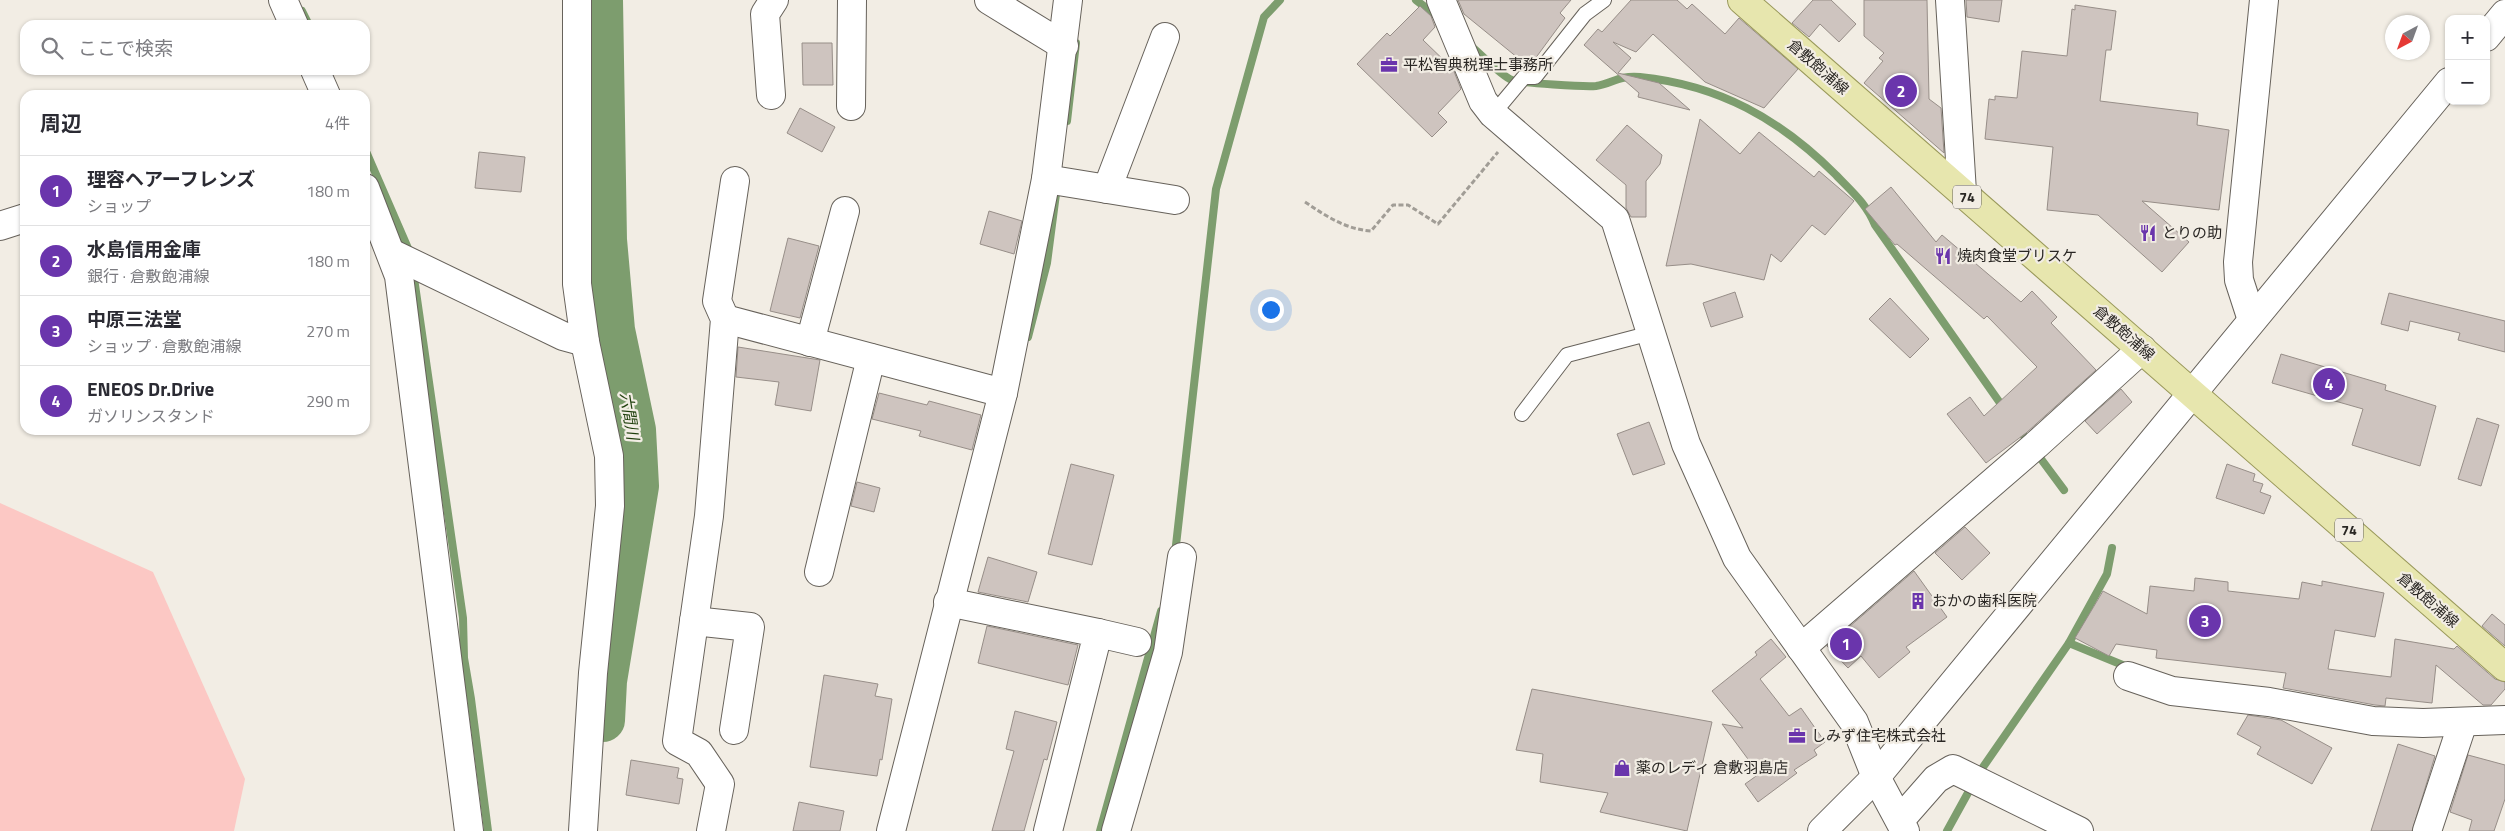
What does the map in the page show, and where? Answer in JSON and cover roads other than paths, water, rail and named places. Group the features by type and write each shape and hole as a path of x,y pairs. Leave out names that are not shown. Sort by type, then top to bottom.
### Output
{"main road":[{"name":"倉敷飽浦線","path":"1742,0 2505,667"}],"street":[{"path":"282,0 292,20"},
{"path":"577,0 577,284 585,342 610,456 610,506 593,673 583,831"},
{"path":"771,95 765,14 774,0"},
{"path":"851,106 852,0"},
{"path":"989,0 1064,46"},
{"path":"891,831 956,603 1003,393 1056,181 1068,0"},
{"path":"1441,0 1483,101 1493,114 1615,219 1686,444 1736,558 1854,722 1876,777 1902,825 1936,779 1953,769 2073,829"},
{"path":"1950,0 1962,192"},
{"path":"2252,320 2239,280 2238,262 2264,0"},
{"path":"2490,32 2505,14"},
{"path":"1107,189 1166,37"},
{"path":"317,75 324,90"},
{"path":"1822,831 1876,777 2445,87"},
{"path":"711,831 720,784 699,753 677,741 709,516 725,319 717,301 735,181"},
{"path":"1056,181 1175,200"},
{"path":"370,205 381,243 399,276 469,831"},
{"path":"810,342 845,211"},
{"path":"0,226 20,220"},
{"path":"381,243 430,272 563,336 585,342"},
{"path":"725,319 1003,393"},
{"path":"1801,648 2033,448 2142,349"},
{"path":"819,572 871,358"},
{"path":"1116,831 1168,652 1182,557"},
{"path":"956,603 1136,642"},
{"path":"694,621 750,627 734,730"},
{"path":"1048,831 1098,634"},
{"path":"2128,676 2172,691 2269,702 2373,721 2463,722 2505,720"},
{"path":"2427,831 2463,722"}],"lane":[{"path":"1493,114 1520,81 1535,77 1585,14 1604,0"},
{"path":"1522,414 1567,355 1651,333"}],"waterway":[{"name":"六間川","path":"601,0 605,240 613,330 634,430 637,486 605,681 603,720"},
{"path":"1175,554 1216,189 1264,17 1280,0"},
{"path":"1416,0 1439,18"},
{"path":"302,11 306,20"},
{"path":"1067,121 1076,43"},
{"path":"1471,46 1497,70 1512,80 1589,86 1602,85 1621,78 1632,77 1669,81 1722,97 1770,121 1815,155 1863,204 1875,225 2005,410"},
{"path":"370,161 411,255"},
{"path":"1028,337 1047,263 1056,194"},
{"path":"413,271 463,618 464,658 488,831"},
{"path":"2018,428 2064,490"},
{"path":"2069,643 2107,574 2112,548"},
{"path":"1100,831 1161,611"},
{"path":"1981,770 2069,643 2130,668"},
{"path":"1947,831 1969,791"}],"place":[{"name":"平松智典税理士事務所","path":"1389,65"},
{"name":"水島信用金庫","path":"1901,91"},
{"name":"とりの助","path":"2148,233"},
{"name":"焼肉食堂ブリスケ","path":"1943,256"},
{"name":"ENEOS Dr.Drive","path":"2329,384"},
{"name":"おかの歯科医院","path":"1918,601"},
{"name":"中原三法堂","path":"2205,621"},
{"name":"理容ヘアーフレンズ","path":"1846,644"},
{"name":"しみず住宅株式会社","path":"1797,736"},
{"name":"薬のレディ 倉敷羽島店","path":"1622,768"}]}
